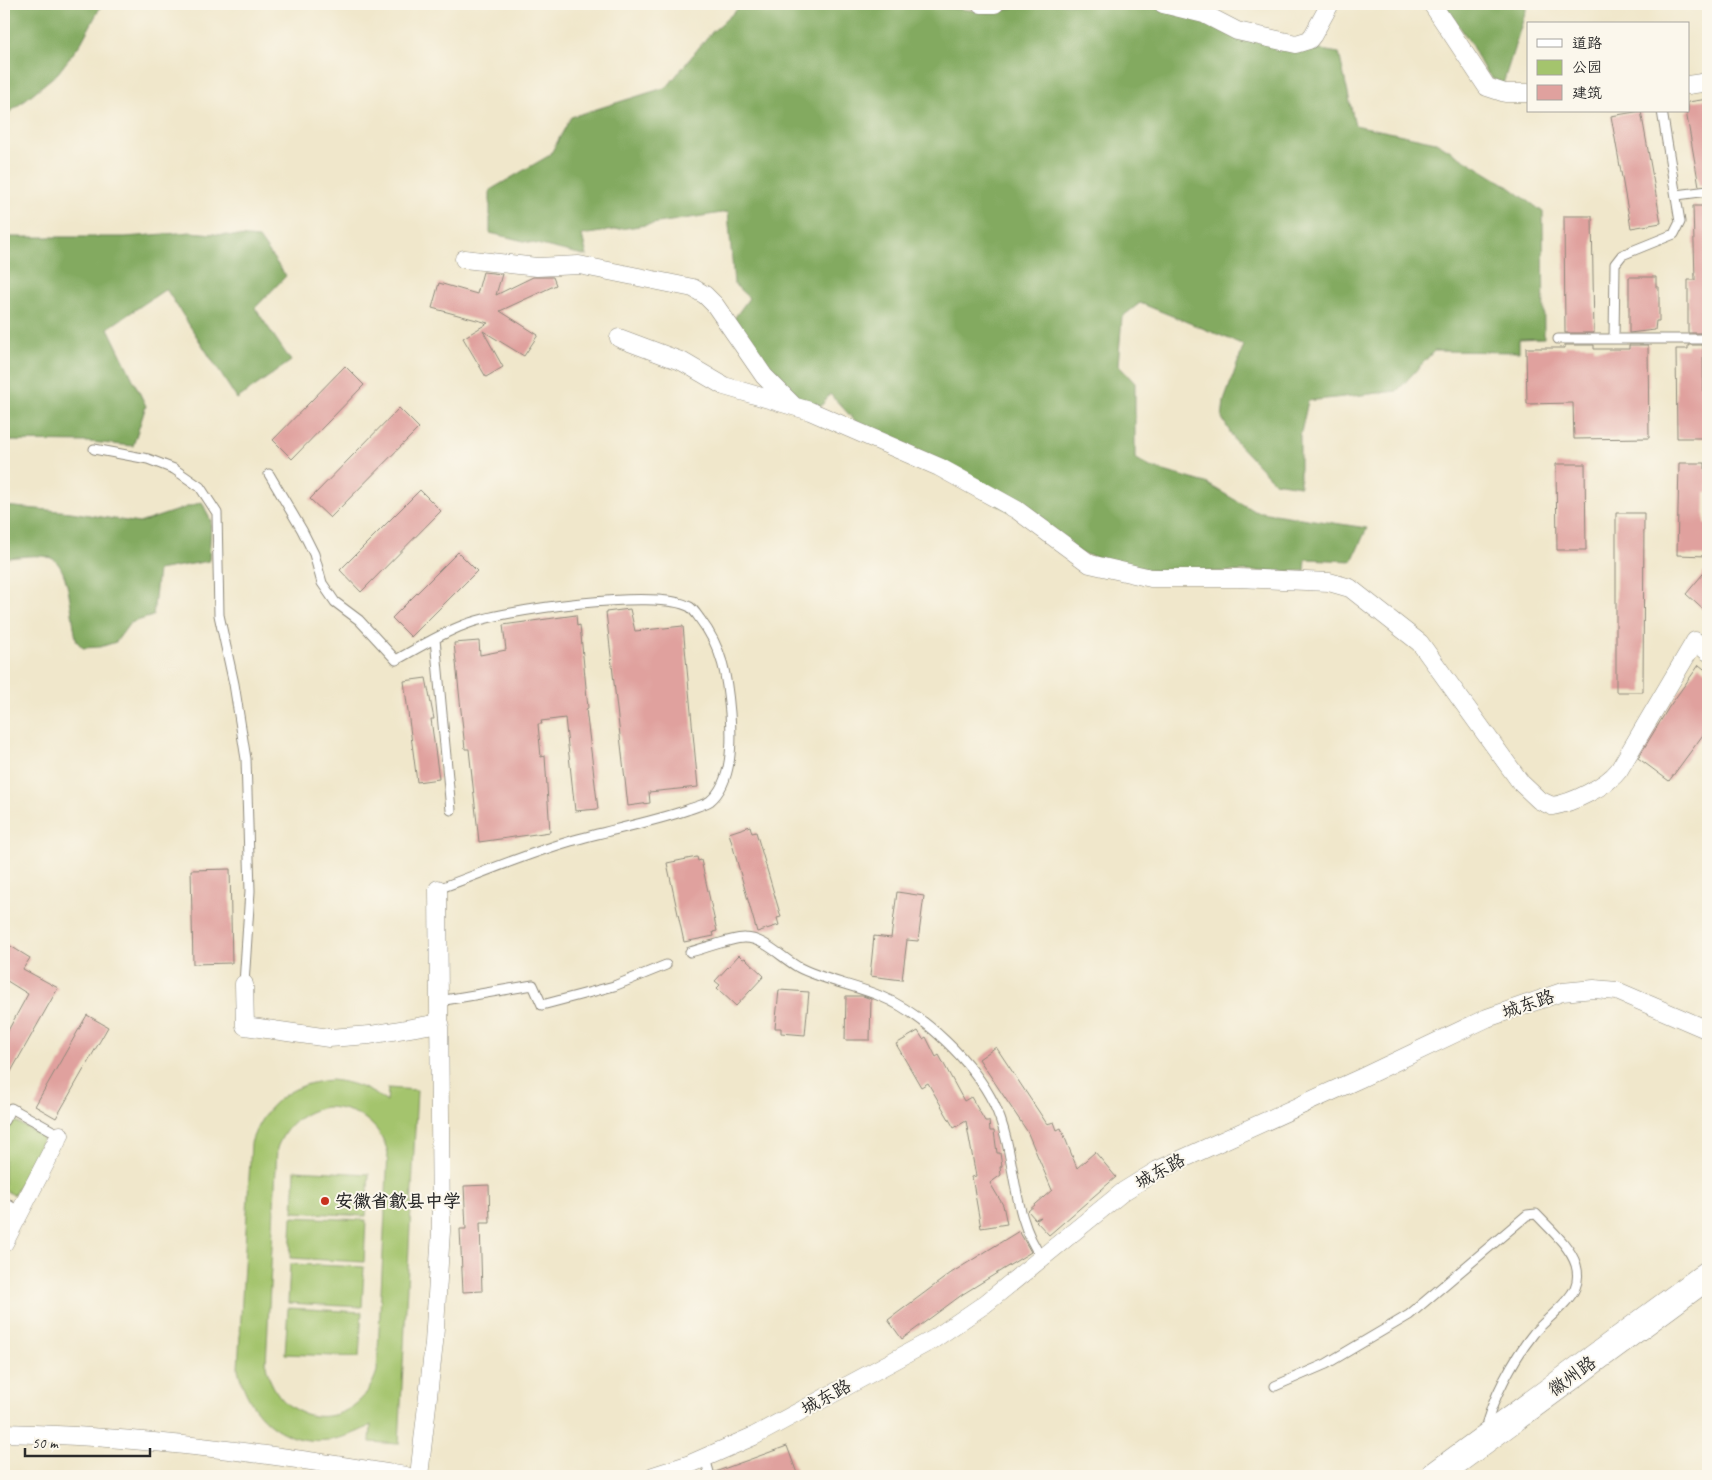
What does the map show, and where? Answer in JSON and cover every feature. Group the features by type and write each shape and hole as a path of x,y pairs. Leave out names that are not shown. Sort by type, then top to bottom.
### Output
{"main road":[{"name":"徽州路","path":"1435,1476 1708,1275"}],"street":[{"path":"981,4 995,4"},
{"path":"1163,4 1197,12 1237,31 1296,44 1303,43 1313,35 1330,4"},
{"path":"1432,4 1487,86 1505,93 1527,94"},
{"path":"1690,85 1708,82"},
{"path":"464,258 537,267 579,265 693,288 705,295 714,305 764,376 796,407"},
{"path":"619,338 684,362 724,386 796,407 939,467 979,488 1036,523 1090,564 1151,578 1238,578 1320,581 1339,583 1350,588 1420,643 1521,783 1539,800 1552,806 1567,802 1609,782 1619,770 1695,641 1708,652"},
{"path":"420,1476 434,1343 441,1231 438,889"},
{"path":"244,984 245,1026 329,1038 370,1035 440,1023"},
{"name":"城东路","path":"653,1476 705,1458 771,1427 934,1339 985,1304 1124,1191 1158,1170 1361,1078 1487,1018 1562,992 1594,989 1617,991 1708,1030"},
{"path":"4,1243 60,1135"},
{"path":"4,1433 107,1437 197,1446 406,1476"}],"lane":[{"path":"1614,339 1615,264 1622,255 1674,234 1680,222 1662,112"},
{"path":"1677,195 1708,191"},
{"path":"1558,339 1708,339"},
{"path":"94,449 148,459 174,469 200,487 217,513 219,615 234,684 246,759 250,891 244,984"},
{"path":"269,474 314,554 322,583 335,602 359,620 396,660 465,624 530,609 630,601 668,600 692,608 713,636 722,660 728,686 730,721 726,773 714,796 708,802 674,814 569,842 438,889"},
{"path":"435,639 451,810"},
{"path":"690,952 745,938 757,941 799,967 883,997 906,1009 957,1053 986,1089 1002,1124 1013,1164 1020,1213 1024,1226 1042,1258"},
{"path":"439,1001 534,985 542,1005 614,986 666,965"},
{"path":"4,1121 11,1108 60,1135"},
{"path":"4,1202 20,1212"},
{"path":"1275,1386 1326,1364 1409,1315 1527,1215 1536,1214 1572,1254 1577,1267 1577,1281 1572,1292 1533,1335 1498,1391 1488,1413 1483,1441"},
{"path":"705,1458 710,1476"}],"green space":[{"path":"4,4 102,4 81,43 58,73 4,117"},
{"path":"743,4 909,4 989,12 1006,10 1026,4 1136,4 1193,15 1237,36 1339,53 1355,125 1436,142 1508,186 1543,212 1544,338 1519,339 1519,352 1434,351 1397,391 1308,401 1300,437 1300,486 1274,482 1235,441 1222,418 1224,401 1244,345 1140,303 1122,317 1118,365 1135,383 1135,458 1150,467 1206,483 1254,511 1367,528 1352,561 1306,559 1305,571 1158,572 1083,554 856,422 830,394 819,409 792,400 733,320 749,298 734,284 728,212 582,235 587,256 490,233 490,190 550,155 571,117 667,87 709,35"},
{"path":"1444,4 1528,4 1503,84 1487,73 1469,41"},
{"path":"191,232 259,238 286,276 255,308 291,361 237,399 166,289 108,328 146,406 133,446 89,442 4,441 4,237 125,237"},
{"path":"202,502 211,521 209,561 158,570 153,616 130,623 116,642 100,647 83,648 77,642 66,583 58,563 51,558 40,556 4,558 4,506 71,512 139,523"},
{"path":"331,1080 353,1084 374,1093 387,1102 388,1088 417,1090 399,1444 370,1442 371,1425 349,1435 328,1440 307,1440 288,1435 271,1425 257,1411 246,1392 238,1369 251,1143 263,1118 280,1098 291,1091 317,1082","holes":["326,1107 348,1110 366,1119 379,1133 388,1153 377,1371 367,1392 353,1406 337,1414 319,1416 301,1413 286,1403 273,1387 266,1365 277,1148 290,1126 302,1116 317,1109"]},
{"path":"13,1120 44,1137 14,1195 4,1190 4,1135"},
{"path":"295,1170 369,1174 366,1216 293,1212"},
{"path":"292,1217 366,1220 364,1262 290,1258"},
{"path":"290,1264 364,1267 362,1307 288,1303"},
{"path":"288,1308 362,1312 359,1357 285,1354"}],"building":[{"path":"1708,99 1708,185 1699,186 1686,112 1690,112 1690,102"},
{"path":"1641,112 1661,223 1631,228 1611,116"},
{"path":"1693,206 1708,206 1708,333 1688,333 1688,280 1695,280"},
{"path":"1564,216 1592,216 1594,333 1565,333"},
{"path":"483,272 502,274 496,295 533,277 553,277 556,285 500,311 538,335 524,356 483,331 503,367 486,377 463,338 488,323 432,308 439,283 477,294"},
{"path":"1629,277 1656,277 1656,287 1659,287 1659,321 1656,321 1655,330 1629,333"},
{"path":"1565,345 1594,345 1594,349 1629,349 1629,345 1648,345 1649,438 1574,439 1573,403 1527,404 1526,348 1565,348"},
{"path":"1688,345 1703,345 1704,438 1677,438 1676,349 1688,349"},
{"path":"345,366 364,385 292,459 273,440"},
{"path":"399,408 419,428 330,518 310,499"},
{"path":"1679,463 1705,463 1705,472 1708,472 1708,493 1705,493 1704,524 1708,525 1707,556 1677,555"},
{"path":"1556,464 1585,464 1586,550 1557,550"},
{"path":"420,490 441,511 361,592 340,570"},
{"path":"1616,513 1644,513 1643,692 1616,692"},
{"path":"458,552 477,571 411,637 392,618"},
{"path":"1708,568 1708,614 1686,594"},
{"path":"630,609 635,631 683,626 698,787 649,792 650,803 628,806 606,612"},
{"path":"576,615 577,626 580,625 588,708 586,709 598,809 575,811 565,718 541,721 542,724 538,724 541,757 545,756 550,832 479,842 469,749 465,749 454,643 479,641 480,655 506,650 503,625"},
{"path":"1699,665 1708,672 1708,728 1669,781 1638,758 1669,707"},
{"path":"426,678 434,719 431,719 439,779 417,782 404,681"},
{"path":"750,826 752,833 756,832 781,917 777,918 779,925 757,932 729,833"},
{"path":"697,857 698,861 701,860 717,931 713,932 714,936 684,942 667,863"},
{"path":"230,869 232,963 193,964 191,870"},
{"path":"897,892 924,896 918,941 907,940 902,980 870,976 874,936 891,938"},
{"path":"4,942 30,958 23,969 58,988 4,1084 4,1038 28,994 4,979"},
{"path":"739,955 743,959 745,958 764,976 736,1006 717,988 720,985 715,981"},
{"path":"779,990 809,992 805,1035 781,1033 781,1028 775,1028"},
{"path":"846,996 863,996 871,999 870,1040 845,1040"},
{"path":"87,1015 108,1027 56,1118 35,1106"},
{"path":"918,1031 923,1039 926,1037 936,1057 939,1055 964,1101 971,1097 985,1121 989,1121 990,1131 994,1131 997,1153 1000,1153 1002,1166 1000,1167 1001,1175 990,1183 1003,1205 1007,1224 981,1228 972,1177 976,1176 966,1121 954,1128 928,1083 921,1087 896,1044"},
{"path":"996,1047 1047,1124 1054,1122 1057,1130 1061,1128 1077,1168 1095,1152 1116,1177 1049,1235 1036,1221 1041,1217 1035,1219 1028,1211 1052,1190 1027,1131 979,1059"},
{"path":"489,1185 490,1223 480,1223 482,1291 463,1292 460,1229 466,1229 464,1186"},
{"path":"1019,1231 1031,1252 963,1294 902,1339 888,1320 951,1273"},
{"path":"787,1446 798,1476 716,1476 715,1472"}],"place":[{"name":"安徽省歙县中学","path":"325,1201"}]}
